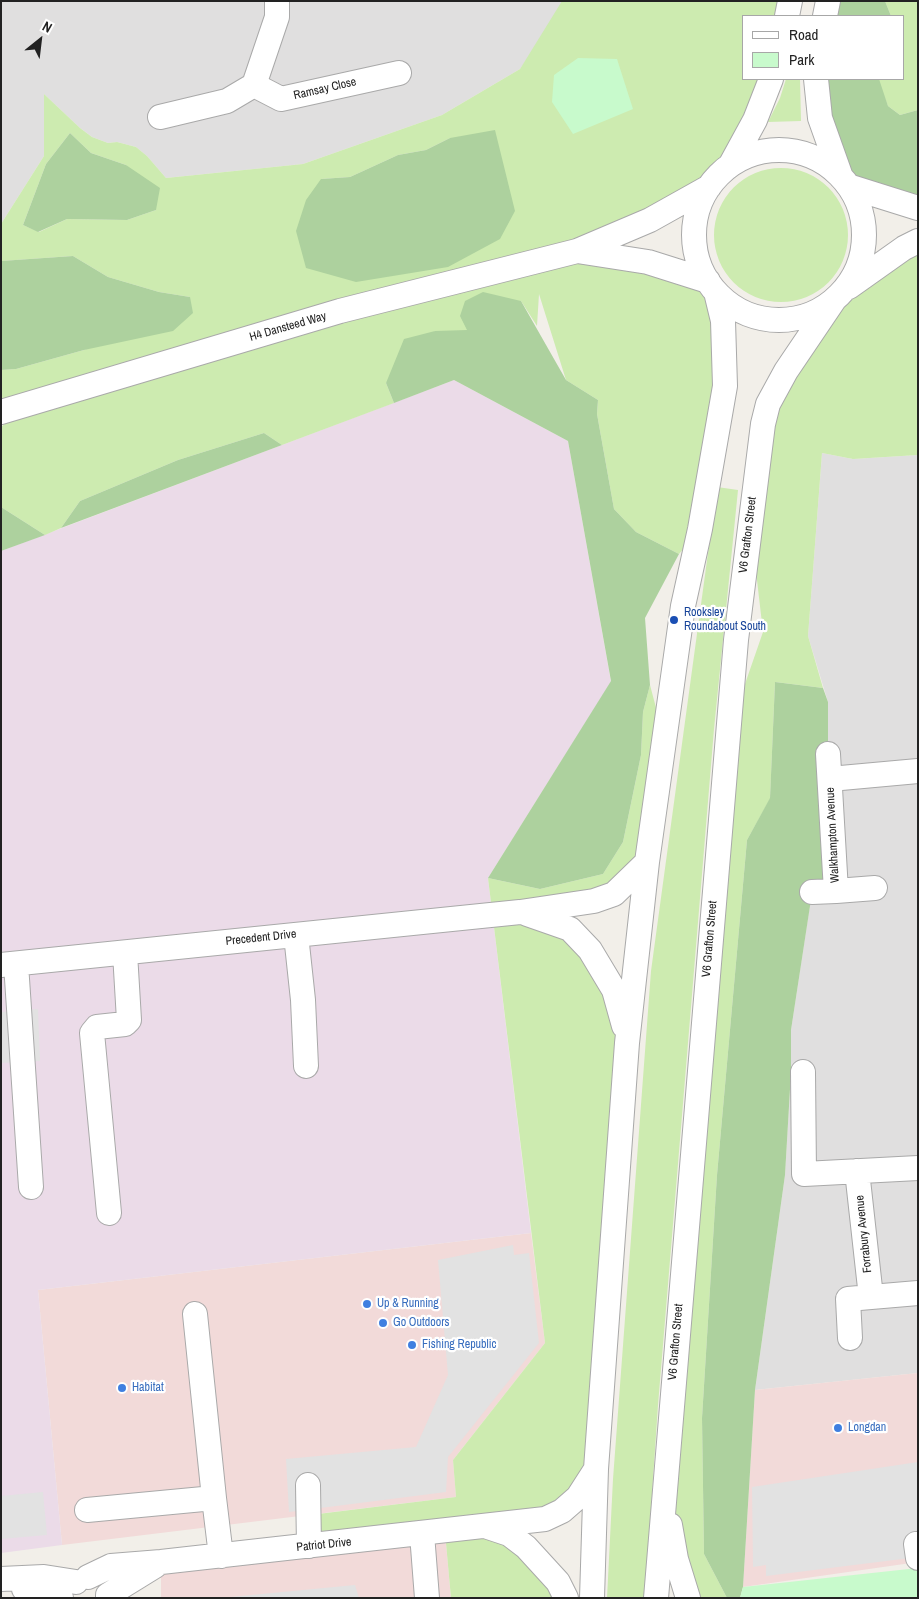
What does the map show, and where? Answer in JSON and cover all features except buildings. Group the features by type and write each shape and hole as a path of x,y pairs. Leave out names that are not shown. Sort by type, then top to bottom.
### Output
{"street":[{"path":"160,117 227,101 254,85 277,17 277,1"},
{"path":"825,15 828,1"},
{"name":"Ramsay Close","path":"254,85 281,99 399,73"},
{"path":"772,80 755,120 731,164 708,187 698,209 695,238 701,268 712,286 730,304 753,316 772,320 799,318 818,310 918,240"},
{"path":"816,80 820,118 862,216 864,237 859,264 839,296"},
{"path":"731,164 750,155 786,150 810,156 828,165 846,182 918,208"},
{"name":"H4 Dansteed Way","path":"1,412 340,311 573,252 650,220 708,187"},
{"name":"H4 Dansteed Way","path":"573,252 648,262 712,286"},
{"path":"592,1598 596,1469 627,1042 647,862 683,606 709,480 718,418 726,386 723,321 712,286"},
{"name":"V6 Grafton Street","path":"656,1598 736,640 754,487 763,424 768,404 786,371 839,296"},
{"name":"Walkhampton Avenue","path":"828,754 836,891"},
{"name":"Walkhampton Avenue","path":"830,780 918,771"},
{"name":"Precedent Drive","path":"9,964 520,912 594,901 614,894 647,862"},
{"name":"Walkhampton Avenue","path":"812,892 875,888"},
{"name":"Precedent Drive","path":"520,912 570,929 590,950 614,990 627,1042"},
{"path":"296,935 303,1000 306,1066"},
{"path":"109,1213 92,1033 97,1027 124,1024 129,1020 125,953"},
{"path":"9,964 31,1186"},
{"path":"803,1072 794,1175 918,1168"},
{"name":"Forrabury Avenue","path":"857,1171 871,1297"},
{"path":"850,1338 848,1299 918,1293"},
{"path":"195,1314 221,1556"},
{"name":"Patriot Drive","path":"74,1589 111,1566 221,1556 546,1519 562,1511 578,1497 596,1469"},
{"path":"308,1485 310,1546"},
{"path":"664,1487 676,1559 688,1598"},
{"path":"87,1510 214,1498"},
{"name":"Patriot Drive","path":"486,1527 509,1534 526,1547 558,1582 566,1598"},
{"path":"422,1534 427,1598"},
{"name":"Patriot Drive","path":"108,1597 161,1562"},
{"path":"1,1579 44,1577 74,1589"},
{"path":"1,1586 48,1593 74,1589 97,1579 106,1589 108,1597"}],"shaded area":[{"path":"1,1 570,1 520,69 442,115 303,164 166,178 147,156 136,147 117,142 108,143 92,137 44,94 44,156 1,224"},
{"path":"454,380 568,441 611,682 488,878 531,1233 38,1290 62,1545 1,1553 1,551"},
{"path":"822,453 853,459 918,455 918,1373 755,1390 785,1175 791,1072 791,1030 812,892 828,754 828,702 808,636"},
{"path":"38,1009 40,1061 1,1063 1,1012"},
{"path":"531,1233 545,1343 453,1460 456,1497 62,1545 38,1290"},
{"path":"513,1245 514,1255 529,1253 539,1343 448,1457 446,1492 289,1512 286,1459 416,1447 448,1375 438,1260"},
{"path":"918,1373 918,1562 743,1587 755,1390"},
{"path":"918,1462 918,1557 766,1576 766,1565 753,1567 752,1487"},
{"path":"43,1492 47,1535 1,1539 1,1496"},
{"path":"445,1532 451,1598 161,1598 161,1562"},
{"path":"355,1585 359,1598 220,1598"}],"green space":[{"path":"562,1 790,1 787,15 742,15 742,80 771,80 731,164 709,187 578,251 708,281 723,321 700,529 679,554 636,532 614,509 597,414 598,400 566,380 539,294 537,326 521,301 467,331 435,331 386,383 394,403 282,445 264,433 178,460 80,501 61,528 45,535 1,507 1,427 35,401 1,400 1,370 16,369 84,350 190,297 159,292 108,277 73,256 1,261 1,224 44,156 44,94 92,137 108,143 117,142 136,147 147,156 166,178 303,164 442,115 520,69","holes":["70,133 91,153 126,165 156,210 127,220 67,219 39,232 23,225 46,164","450,138 500,239 321,179 350,177 398,155 426,150"]},
{"path":"828,1 885,1 891,15 826,15"},
{"path":"885,1 918,1 918,110 900,115 888,106 878,81 904,80 904,15 891,15"},
{"path":"578,58 617,59 633,109 573,134 552,102 554,75"},
{"path":"786,80 800,80 801,121 768,122 780,98"},
{"path":"816,80 879,80 888,106 900,115 918,110 918,208 851,187"},
{"path":"495,130 515,211 500,239 448,267 356,282 306,268 296,231 306,200 321,179 350,177 398,155 426,150 450,138"},
{"path":"70,133 91,153 126,165 160,188 156,210 127,220 67,219 38,232 23,225 46,164"},
{"path":"781,168 807,173 829,187 843,209 848,235 843,261 829,283 807,297 781,302 755,297 733,283 719,261 714,235 719,209 733,187 755,173"},
{"path":"918,241 918,455 853,459 822,453 808,636 823,688 775,682 770,799 747,840 717,1175 702,1418 704,1554 727,1598 688,1598 664,1487 728,733 763,632 750,520 763,424 834,300"},
{"path":"73,256 108,277 159,292 190,297 193,313 173,331 84,350 16,369 1,370 1,261"},
{"path":"483,292 521,301 566,380 598,400 597,414 614,509 636,532 679,554 645,618 650,685 643,712 641,755 623,842 603,874 540,889 488,878 611,681 568,441 454,380 394,403 386,383 404,339 435,331 467,330 460,316 465,301"},
{"path":"264,433 282,445 61,528 80,501 178,460"},
{"path":"717,487 738,490 714,729 658,1405 645,1598 607,1598 613,1479 651,971"},
{"path":"1,507 45,535 1,551"},
{"path":"775,682 823,688 828,702 828,754 836,891 812,893 791,1030 791,1072 785,1175 755,1390 743,1587 740,1598 727,1598 704,1554 702,1418 717,1175 747,840 770,798"},
{"path":"650,685 664,738 647,862 552,921 619,1005 596,1469 578,1497 488,1527 566,1598 451,1598 445,1532 309,1546 310,1515 456,1497 453,1460 545,1343 488,878 540,889 603,874 623,842 641,755 643,712"},
{"path":"918,1568 918,1598 740,1598 743,1587"}],"place":[{"name":"Rooksley Roundabout South","path":"674,620"},
{"name":"Up & Running","path":"367,1304"},
{"name":"Go Outdoors","path":"383,1323"},
{"name":"Fishing Republic","path":"412,1345"},
{"name":"Habitat","path":"122,1388"},
{"name":"Longdan","path":"838,1428"}]}
